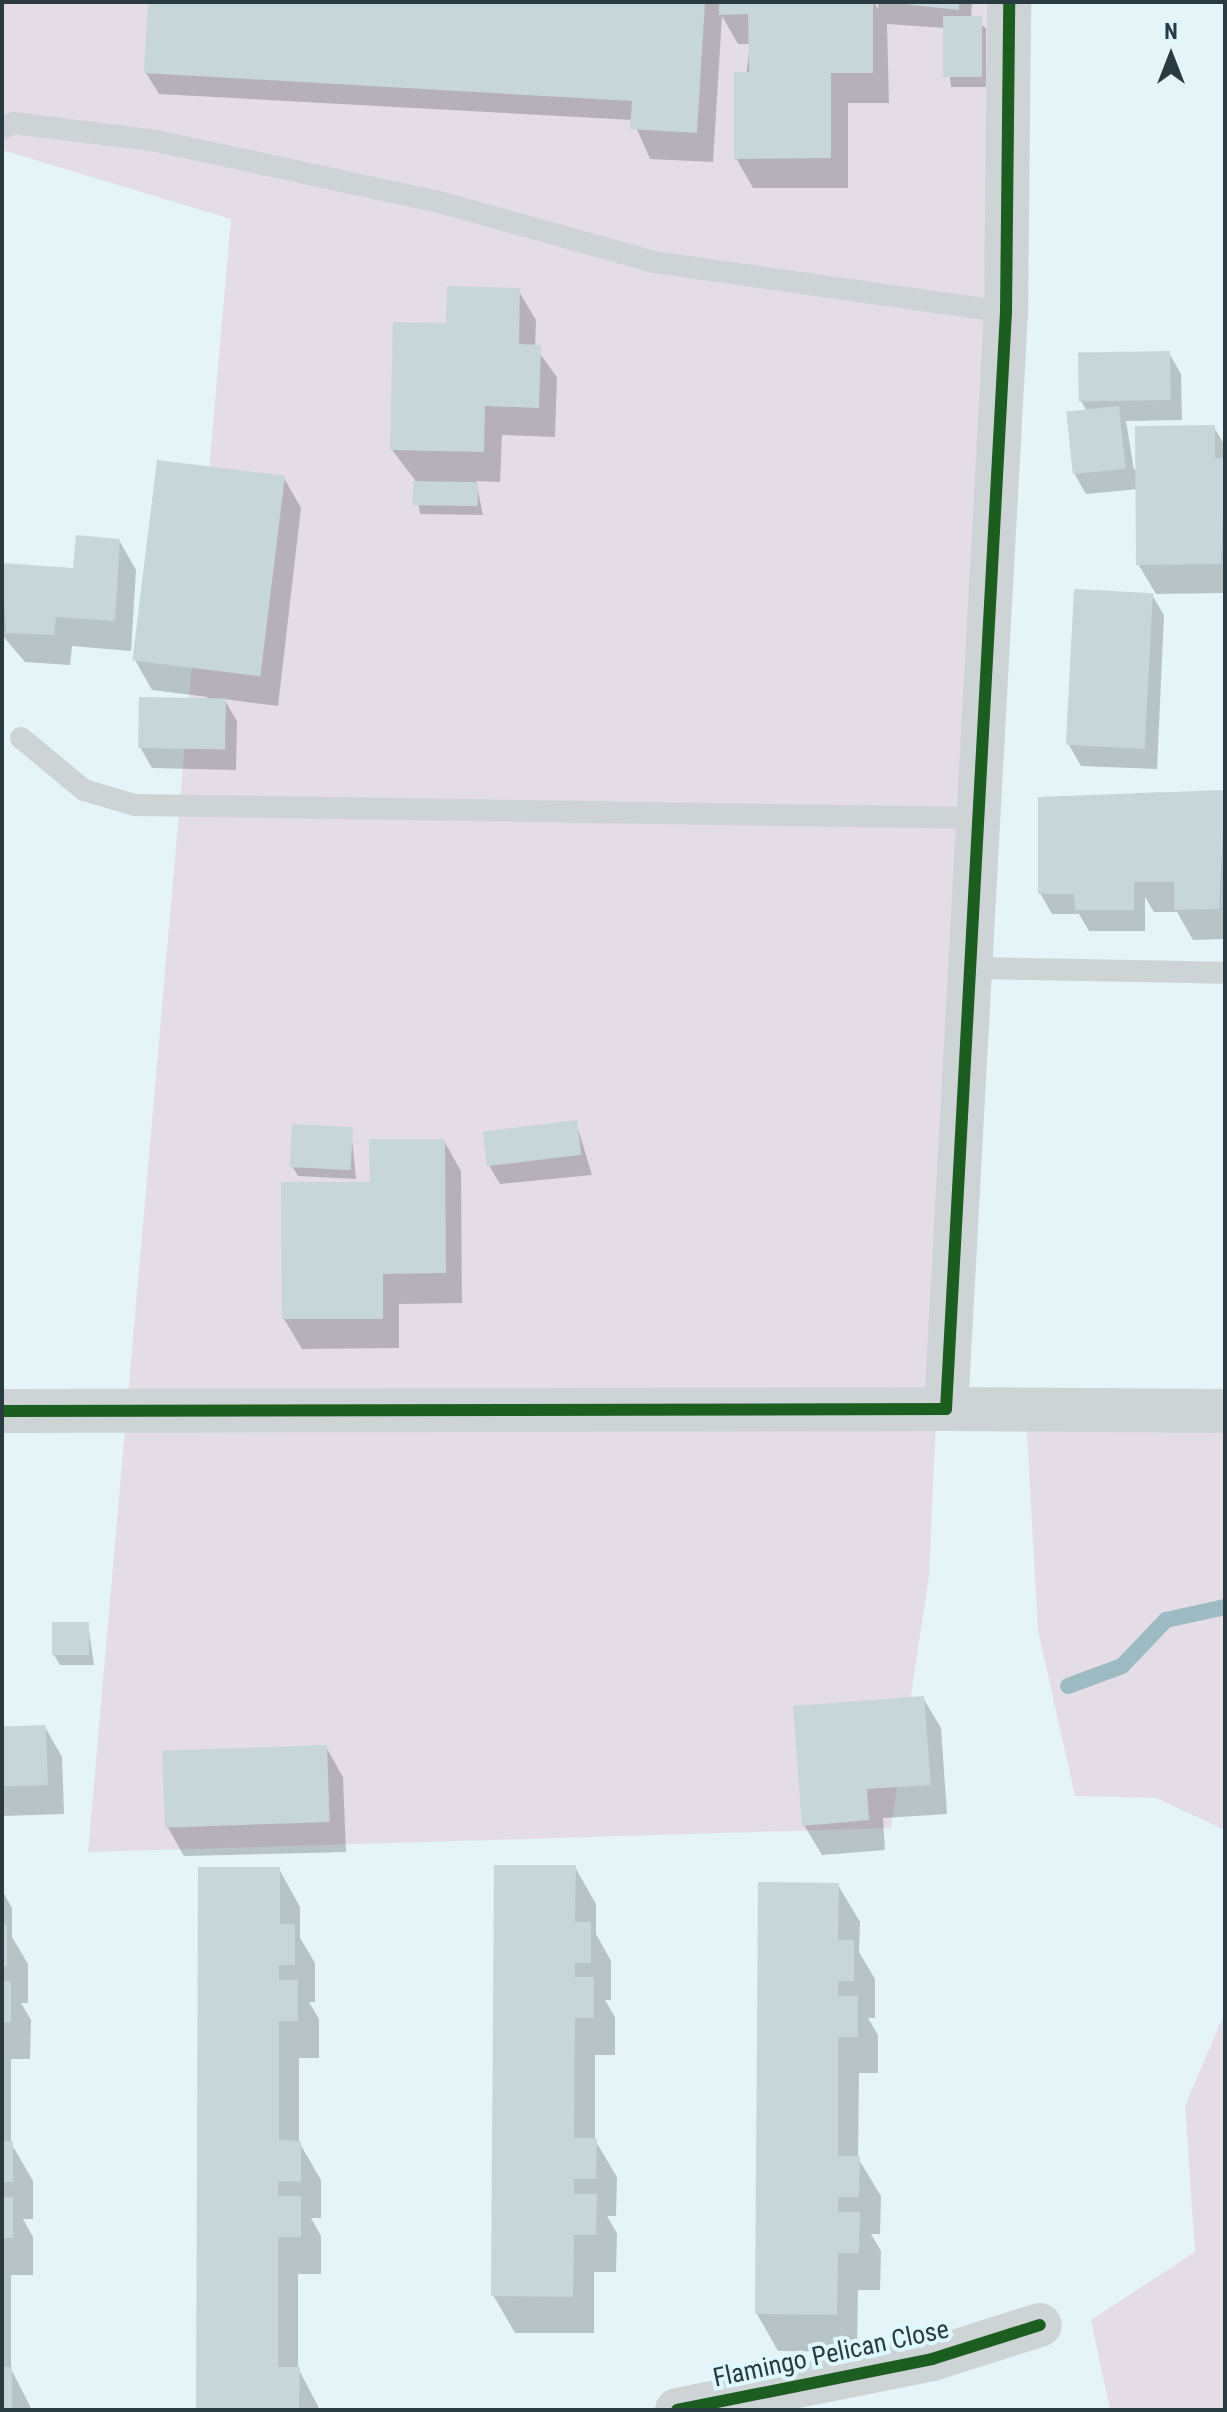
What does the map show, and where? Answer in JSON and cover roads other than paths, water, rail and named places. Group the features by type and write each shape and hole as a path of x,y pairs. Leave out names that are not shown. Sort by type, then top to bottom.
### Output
{"street":[{"path":"946,1409 974,968 1006,312 1009,2"},
{"path":"2,1411 1225,1411"},
{"name":"Flamingo Pelican Close","path":"677,2410 932,2359 1040,2325"}],"lane":[{"path":"2,129 13,123 157,141 443,203 654,262 1006,312"},
{"path":"21,738 84,790 135,805 982,818"},
{"path":"974,968 1225,973"}],"waterway":[{"path":"1068,1686 1122,1666 1166,1620 1225,1607"}]}
